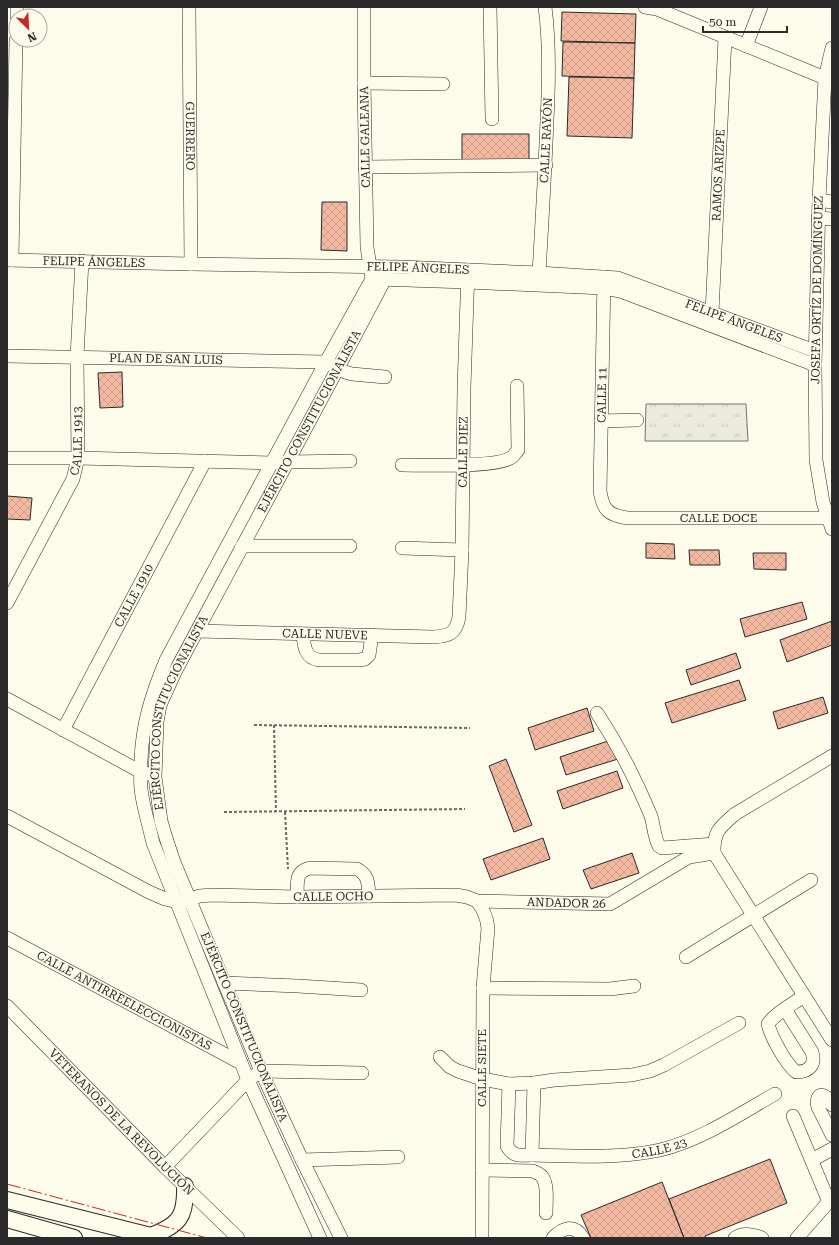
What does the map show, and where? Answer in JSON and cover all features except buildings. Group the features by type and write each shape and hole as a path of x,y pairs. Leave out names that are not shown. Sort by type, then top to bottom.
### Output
{"main road":[{"path":"7,1200 155,1237 178,1221 184,1206 185,1186"},
{"path":"7,1219 74,1238"}],"street":[{"name":"GUERRERO","path":"189,7 191,264"},
{"name":"CALLE GALEANA","path":"364,7 367,247 378,273"},
{"path":"490,7 492,119"},
{"name":"CALLE RAYÓN","path":"539,272 546,165 549,74 545,7"},
{"path":"746,46 761,7"},
{"path":"653,8 825,78"},
{"name":"RAMOS ARIZPE","path":"712,313 726,38"},
{"path":"9,260 16,48"},
{"name":"JOSEFA ORTÍZ DE DOMÍNGUEZ","path":"831,522 819,481 816,460 815,351 818,218 825,78 832,48"},
{"path":"364,83 443,84"},
{"path":"365,167 546,165"},
{"path":"819,200 832,202"},
{"path":"818,218 832,219"},
{"name":"FELIPE ÁNGELES","path":"9,260 191,264 604,283 618,278 627,280 815,351"},
{"name":"CALLE 1913","path":"7,603 73,479 78,458 77,357 82,261"},
{"name":"FELIPE ÁNGELES","path":"467,276 539,272 604,283 620,291 815,365"},
{"name":"EJÉRCITO CONSTITUCIONALISTA","path":"341,1238 302,1160 261,1071 224,983 153,843 143,801 140,772 143,732 148,709 166,660 326,362 378,273"},
{"name":"EJÉRCITO CONSTITUCIONALISTA","path":"320,1238 241,1063 183,900 174,862 161,821 155,777 157,722 160,705 175,672 338,368 378,273"},
{"name":"CALLE DIEZ","path":"452,633 457,626 462,550 462,465 467,276"},
{"name":"CALLE 11","path":"604,283 600,491 606,511"},
{"name":"PLAN DE SAN LUIS","path":"7,356 326,362"},
{"path":"326,362 352,374 385,377"},
{"path":"402,465 462,465 503,462 512,457 518,450 517,386"},
{"path":"601,421 637,420"},
{"path":"7,458 78,458 272,463 350,461"},
{"name":"CALLE 1910","path":"63,730 205,461"},
{"name":"CALLE DOCE","path":"606,511 615,516 627,518 831,522"},
{"path":"242,546 350,546"},
{"path":"402,548 462,550"},
{"name":"CALLE NUEVE","path":"197,631 433,637 444,636 452,633"},
{"path":"303,634 306,650 309,656 313,659 319,660 365,659 369,655 372,635"},
{"path":"7,699 140,772 155,777"},
{"path":"597,713 612,735 638,786 652,818 659,846 662,848 714,849"},
{"path":"832,756 735,814 723,824 716,833 714,849 753,916 832,1040"},
{"path":"7,816 149,892 165,899 183,900"},
{"name":"ANDADOR 26","path":"477,901 610,904 689,857 714,849"},
{"path":"297,896 298,879 300,873 310,868 324,868 357,869 363,872 367,878 369,896"},
{"path":"686,957 811,880"},
{"name":"CALLE OCHO","path":"183,900 211,895 456,895 477,901"},
{"name":"CALLE SIETE","path":"477,901 484,909 488,928 483,988 482,1238"},
{"name":"CALLE ANTIRREELECCIONISTAS","path":"7,938 241,1063"},
{"path":"224,983 361,990"},
{"path":"483,988 610,989 634,986"},
{"path":"785,1009 804,996"},
{"name":"VETERANOS DE LA REVOLUCIÓN","path":"7,1006 238,1238"},
{"path":"440,1057 450,1067 458,1071 482,1079 509,1084 632,1074 650,1071 664,1065 739,1023"},
{"path":"166,1167 248,1080 261,1071 362,1073"},
{"path":"532,1156 534,1083"},
{"name":"CALLE 23","path":"509,1084 508,1146 511,1152 517,1155 532,1156 622,1156 660,1150 708,1132 775,1094"},
{"path":"832,1106 823,1095 817,1098 816,1102 818,1107 832,1135"},
{"path":"793,1116 830,1200 797,1238"},
{"path":"812,1160 832,1149"},
{"path":"302,1160 398,1157"},
{"path":"482,1170 532,1171 539,1174 546,1184 546,1213"},
{"path":"553,1238 565,1229 572,1229 576,1230 582,1238"},
{"path":"735,1238 750,1234 762,1238"}],"path":[{"path":"254,725 470,728"},
{"path":"274,725 276,812"},
{"path":"224,812 465,809"},
{"path":"285,811 288,873"}],"green space":[{"path":"646,404 746,404 748,441 645,441"}],"power":[{"path":"7,1184 207,1238"}]}
